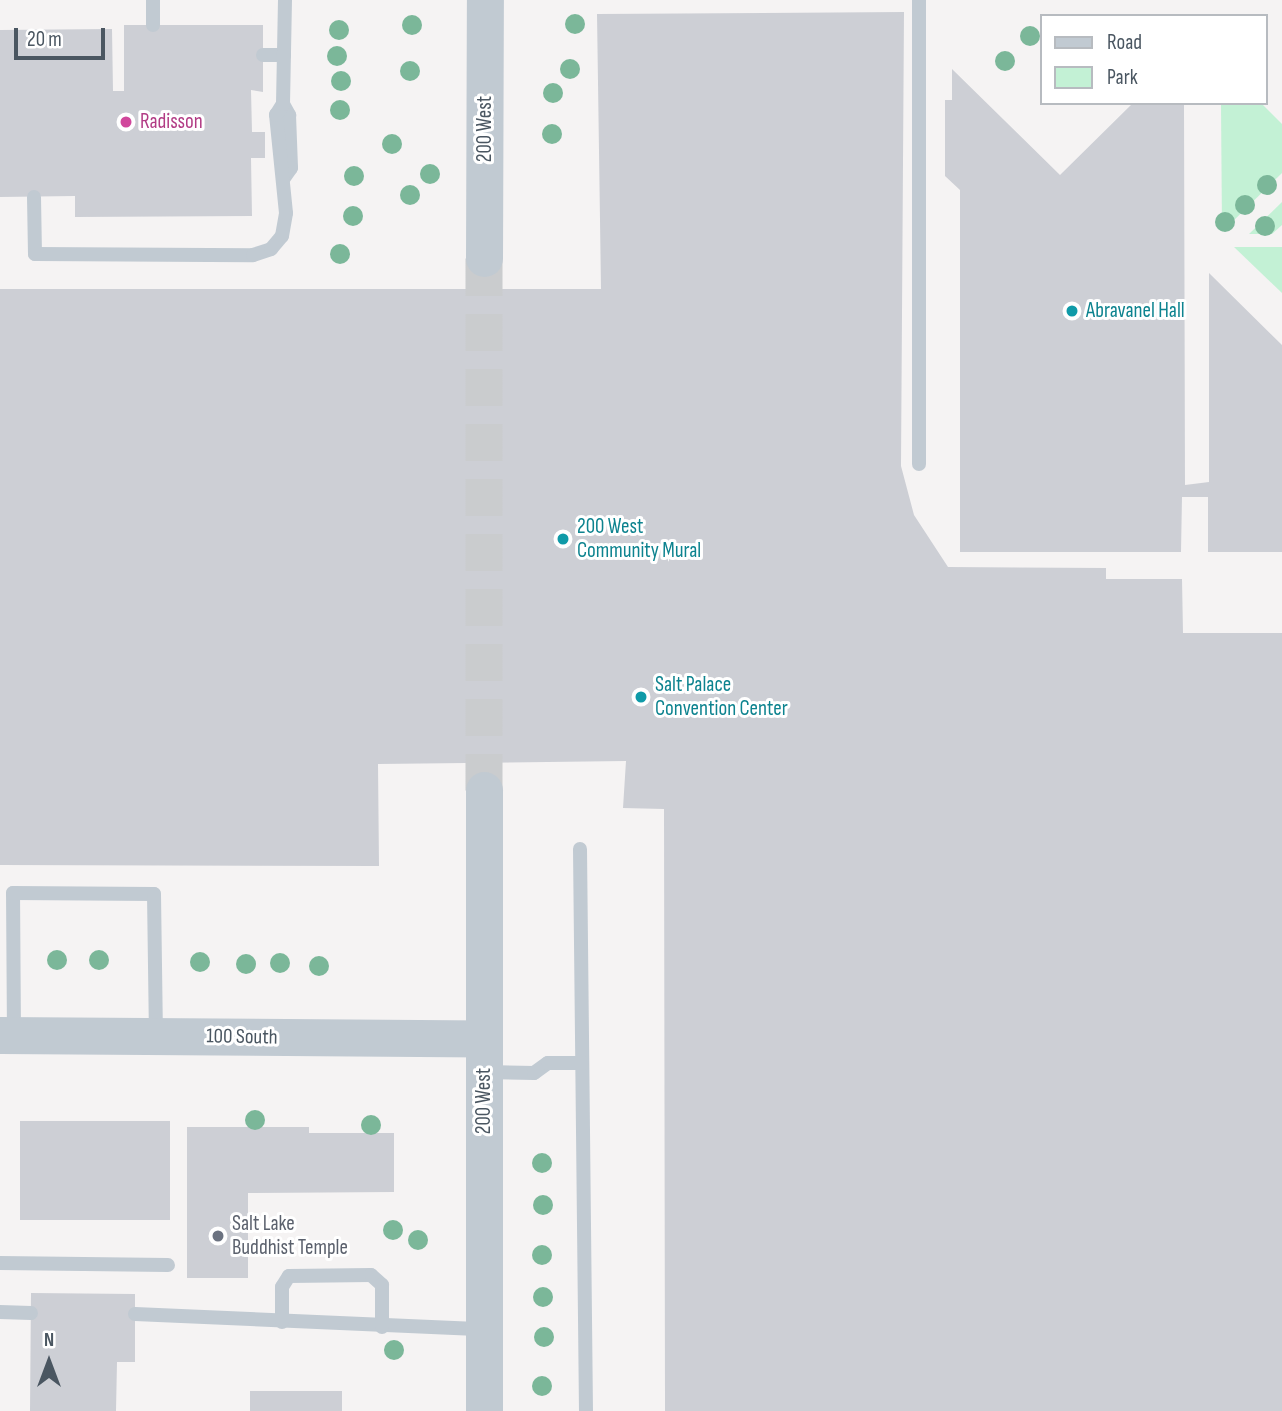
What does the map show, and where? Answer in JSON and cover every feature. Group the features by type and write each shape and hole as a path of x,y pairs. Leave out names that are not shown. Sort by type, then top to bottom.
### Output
{"street":[{"name":"200 West","path":"484,258 485,0"},
{"name":"200 West","path":"484,790 484,1411"},
{"name":"100 South","path":"7,1035 156,1036 484,1055"}],"lane":[{"path":"153,0 153,25"},
{"path":"34,197 35,254 253,255 271,249 282,236 284,178 291,168 289,115 283,104 285,0"},
{"path":"919,0 919,464"},
{"path":"263,55 284,55"},
{"path":"580,849 586,1411"},
{"path":"7,1035 13,893 128,893 154,894 156,1036"},
{"path":"484,1055 534,1073 548,1063 582,1063"},
{"path":"0,1263 169,1265"},
{"path":"282,1322 282,1287 289,1276 371,1275 382,1285 382,1327"},
{"path":"0,1312 31,1313"},
{"path":"135,1314 382,1327 484,1329"}],"green space":[{"path":"1221,105 1263,105 1282,124 1282,173 1222,232"},
{"path":"1282,202 1282,225 1272,234 1249,234"},
{"path":"1234,247 1282,247 1282,293"}],"building":[{"name":"Salt Palace Convention Center","path":"904,12 901,466 914,515 948,567 1106,568 1106,579 1182,579 1183,633 1282,633 1282,1411 665,1411 664,809 623,808 626,761 378,764 379,866 0,865 0,289 601,289 597,14"},
{"name":"Radisson","path":"124,25 263,25 263,92 251,90 252,132 265,132 265,158 251,158 252,216 75,217 75,196 0,197 0,30 112,29 113,91 124,91"},
{"name":"Abravanel Hall","path":"952,69 1060,175 1131,105 1184,105 1185,485 1209,482 1209,273 1282,345 1282,552 1208,552 1208,497 1182,497 1181,552 960,552 960,190 945,176 945,100 952,100"},
{"path":"20,1121 170,1121 170,1220 20,1220"},
{"name":"Salt Lake Buddhist Temple","path":"187,1127 309,1127 309,1133 394,1133 394,1192 248,1193 248,1278 187,1278"},
{"path":"31,1293 135,1294 135,1362 117,1362 116,1411 30,1411"},
{"path":"250,1391 342,1391 342,1411 250,1411"}],"tunnel":[{"path":"484,258 484,790"}],"place":[{"name":"Radisson","path":"126,122"},
{"name":"Abravanel Hall","path":"1072,311"},
{"name":"200 West Community Mural","path":"563,539"},
{"name":"Salt Palace Convention Center","path":"641,697"},
{"name":"Salt Lake Buddhist Temple","path":"218,1236"}]}
